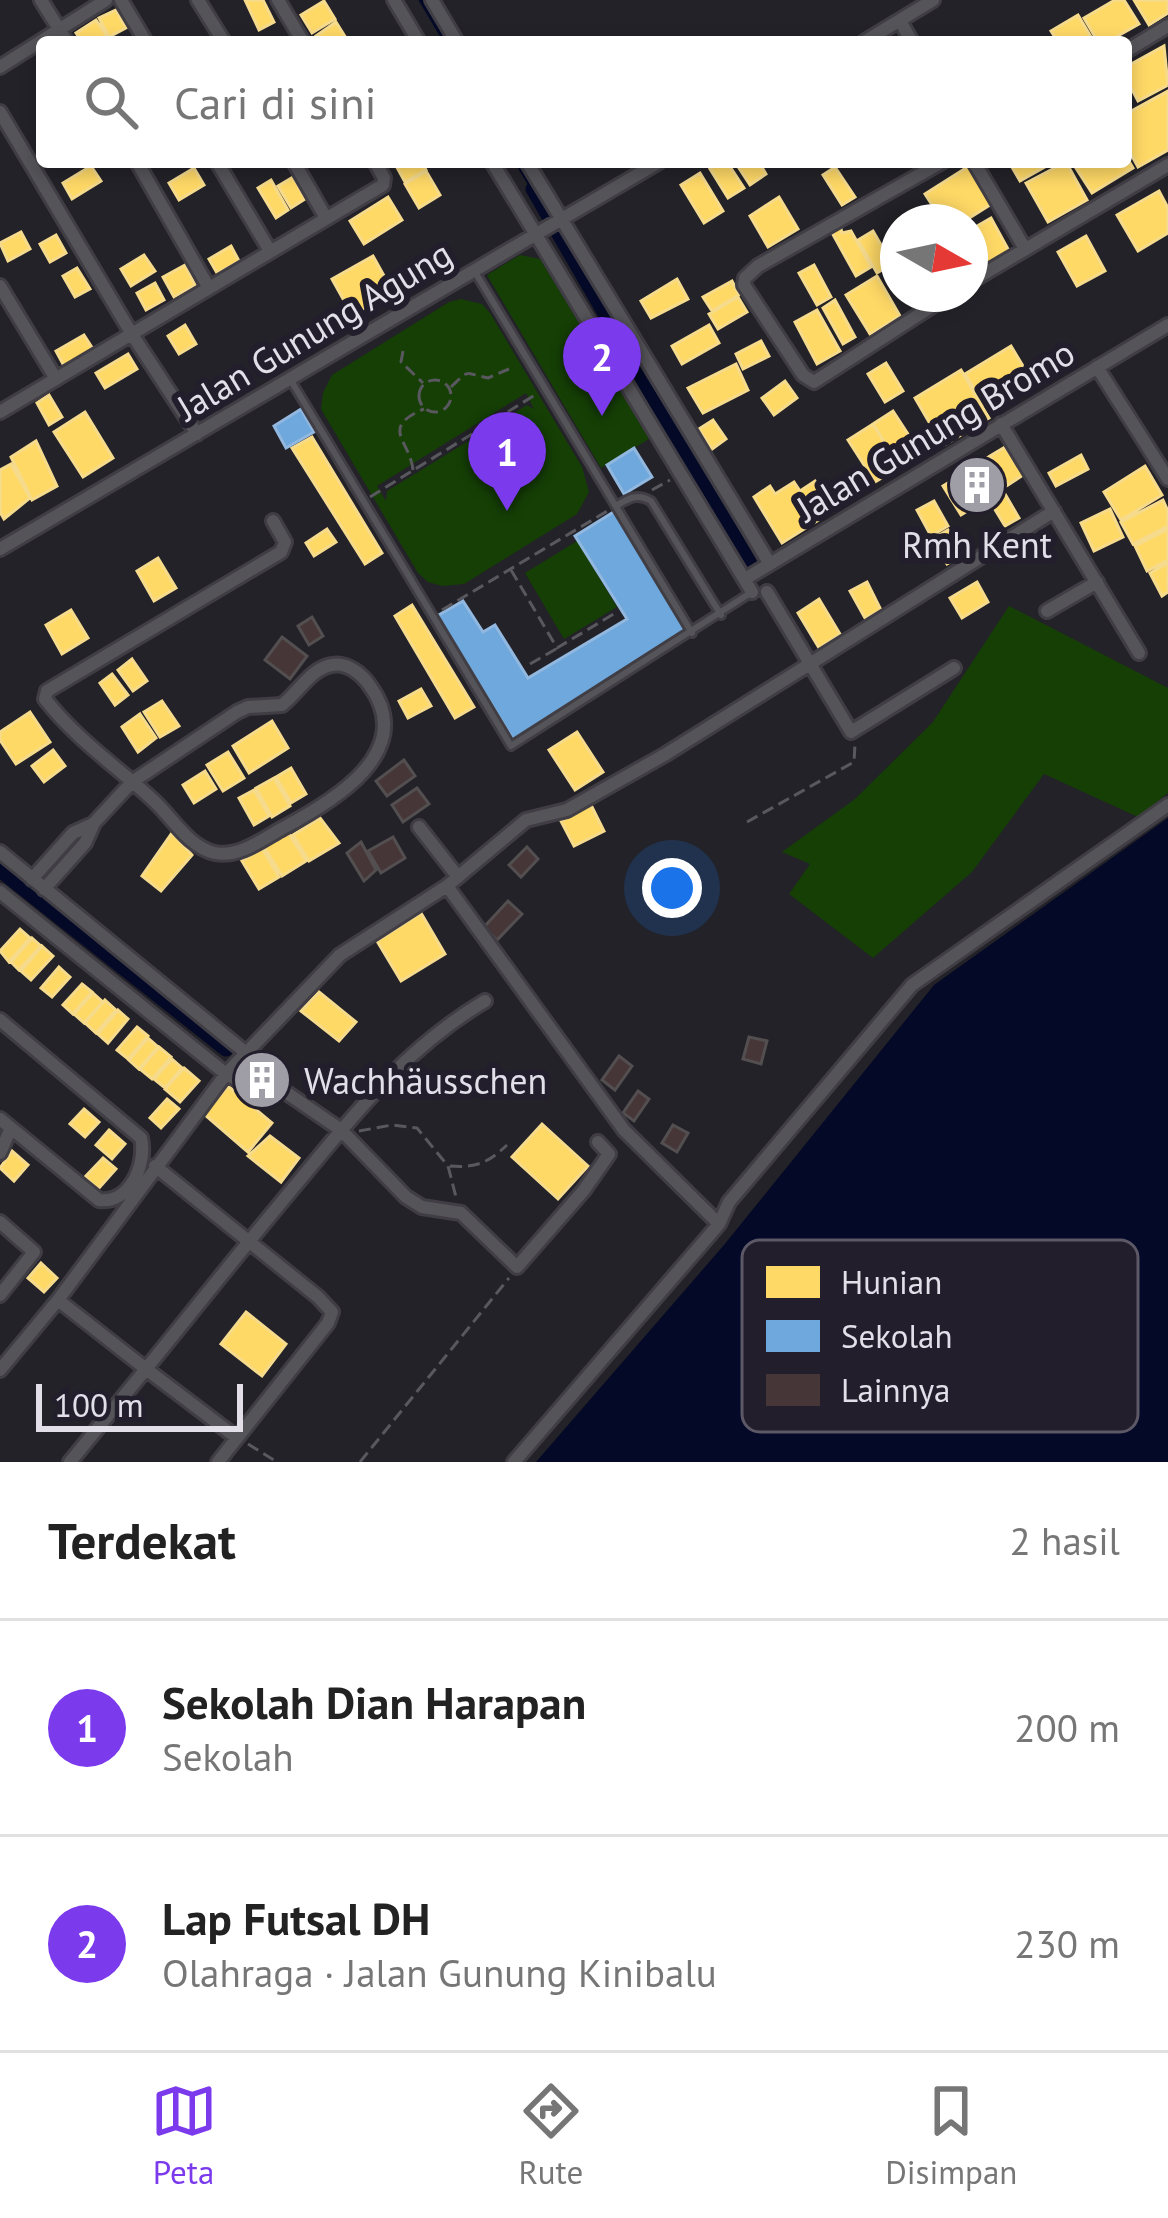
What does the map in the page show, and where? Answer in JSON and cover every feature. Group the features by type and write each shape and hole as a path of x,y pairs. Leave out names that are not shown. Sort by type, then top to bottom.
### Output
{"street":[{"path":"41,0 64,36"},
{"path":"47,36 106,0"},
{"path":"121,0 142,36"},
{"path":"198,0 220,36"},
{"path":"278,0 299,36"},
{"path":"394,0 415,36"},
{"path":"432,0 453,36"},
{"path":"874,36 933,0"},
{"path":"900,21 909,36"},
{"path":"1132,47 1168,26"},
{"path":"0,67 36,43"},
{"path":"0,112 197,434"},
{"path":"988,270 1168,165"},
{"path":"140,168 209,287"},
{"path":"221,168 270,251"},
{"path":"297,168 326,218"},
{"path":"0,412 385,182 379,168"},
{"path":"496,168 682,473 851,732 954,668"},
{"path":"530,168 770,564 755,588"},
{"name":"Jalan Gunung Agung","path":"0,549 647,168"},
{"path":"923,312 814,382 803,375 744,285 748,274 932,168"},
{"path":"978,168 1024,247"},
{"path":"0,286 56,379"},
{"name":"Jalan Gunung Bromo","path":"770,564 1168,326"},
{"path":"1097,367 1168,479"},
{"path":"1001,424 1139,653"},
{"path":"0,1370 58,1300 226,1073 340,955 453,881 526,820 559,814 592,797 1054,512"},
{"path":"44,889 132,782 236,712 282,705 330,665 350,667 372,688 384,715 377,749 354,784 320,807 248,847 221,854 191,840 132,782 79,738 44,695 106,653 281,552 285,542 273,521"},
{"path":"1047,611 1097,582"},
{"path":"514,1462 719,1224 729,1202 912,985 1168,805"},
{"path":"32,878 73,833 94,823"},
{"path":"419,826 624,1130 719,1224"},
{"path":"0,852 273,1075 284,1090 344,1133 406,1197 422,1207 461,1213 518,1267 609,1154 598,1142"},
{"path":"0,892 226,1073 259,1091 284,1090"},
{"path":"70,1462 405,1058 485,1001"},
{"path":"0,1019 123,1119 141,1138 142,1160 133,1181 112,1201 99,1200 6,1124 0,1153"},
{"path":"155,1166 319,1297 332,1316 218,1462"},
{"path":"0,1222 34,1252 0,1295"},
{"path":"58,1300 237,1438"}],"lane":[{"path":"473,269 692,633"},
{"path":"290,379 511,746 721,615 755,588"},
{"path":"616,506 642,496 651,501 721,615"}],"path":[{"path":"403,351 401,362 424,384"},
{"path":"450,388 438,380 424,384 419,402 433,412 447,406 450,388 464,373 488,378 509,369"},
{"path":"363,501 545,389"},
{"path":"413,470 399,431 404,420 426,409"},
{"path":"642,496 682,473"},
{"path":"432,616 616,506"},
{"path":"510,569 557,648"},
{"path":"530,664 617,612"},
{"path":"747,822 854,762 857,754 851,732"},
{"path":"344,1133 392,1124 417,1128 448,1166 461,1213"},
{"path":"448,1166 474,1167 491,1160 507,1145"},
{"path":"360,1462 518,1267"},
{"path":"237,1438 277,1462"}],"green space":[{"path":"520,255 540,259 649,439 601,468 487,275"},
{"path":"461,299 482,304 490,313 582,467 589,492 577,514 464,584 442,586 418,573 321,409 332,375","holes":["526,393 534,409 527,405 387,491 386,501 377,486"]},
{"path":"577,541 617,607 564,639 525,573"},
{"path":"1009,606 1168,688 1168,793 1138,817 1044,774 972,872 873,958 789,894 810,864 782,852 855,799 933,722"}],"water":[{"path":"1168,818 1168,1462 536,1462 724,1245 934,985"}],"building: Hunian":[{"path":"245,0 263,0 274,22 259,30"},
{"path":"1115,0 1124,0 1139,24 1118,36 1094,36 1084,18"},
{"path":"1134,0 1168,0 1168,13 1149,25"},
{"path":"324,1 335,19 312,33 301,15"},
{"path":"116,10 126,28 108,36 99,18"},
{"path":"1078,15 1090,36 1054,36 1051,31"},
{"path":"96,20 107,36 78,36"},
{"path":"336,22 345,36 316,36"},
{"path":"1164,46 1168,85 1138,101 1132,90 1132,64"},
{"path":"1168,91 1168,150 1138,167 1132,156 1132,111"},
{"path":"1132,166 1133,168 1092,193 1076,168"},
{"path":"88,168 101,181 72,199 63,183"},
{"path":"194,168 204,185 179,200 169,183"},
{"path":"397,168 425,168 426,170 405,182"},
{"path":"731,168 744,188 728,198 710,169"},
{"path":"739,168 762,168 766,174 750,185"},
{"path":"836,168 855,197 842,205 823,175"},
{"path":"966,168 993,203 988,206 931,204 925,194"},
{"path":"1012,168 1043,168 1020,181"},
{"path":"1055,168 1069,168 1087,200 1048,222 1026,183"},
{"path":"426,171 440,195 419,208 405,184"},
{"path":"700,173 723,211 704,223 681,185"},
{"path":"293,177 305,199 291,208 278,186"},
{"path":"271,180 288,210 276,218 258,188"},
{"path":"1159,191 1168,208 1168,233 1138,251 1117,215"},
{"path":"388,197 402,220 364,244 350,221"},
{"path":"779,197 798,229 768,247 750,216"},
{"path":"988,220 1009,251 988,262"},
{"path":"840,224 842,233 851,231 871,267 856,276 831,231"},
{"path":"873,231 880,243 880,271 877,273 858,240"},
{"path":"21,232 30,249 8,261 0,243"},
{"path":"56,235 66,253 50,262 40,244"},
{"path":"1086,236 1105,271 1077,286 1058,252"},
{"path":"231,246 239,261 217,273 209,259"},
{"path":"144,255 155,271 131,286 121,269"},
{"path":"373,256 393,292 352,315 332,279"},
{"path":"185,265 195,285 174,297 163,277"},
{"path":"814,265 831,297 817,305 799,273"},
{"path":"77,268 90,289 75,297 63,276"},
{"path":"877,276 880,312 900,316 870,334 846,295"},
{"path":"677,279 688,299 651,318 641,301"},
{"path":"732,281 739,295 712,311 703,297"},
{"path":"155,283 164,300 146,310 137,293"},
{"path":"738,297 747,312 718,329 709,314"},
{"path":"835,300 855,337 843,344 823,308"},
{"path":"817,310 840,351 817,364 795,322"},
{"path":"185,325 196,344 179,354 168,336"},
{"path":"709,325 719,343 682,364 672,346"},
{"path":"84,335 93,349 64,366 56,351"},
{"path":"761,341 769,356 743,369 736,354"},
{"path":"1011,346 1029,376 984,404 965,374"},
{"path":"128,354 137,369 105,388 96,373"},
{"path":"886,363 903,391 885,402 868,374"},
{"path":"736,364 748,390 703,413 688,388"},
{"path":"961,370 989,418 943,446 915,398"},
{"path":"785,381 797,398 774,415 762,398"},
{"path":"49,395 62,417 49,425 37,403"},
{"path":"893,411 921,454 900,467 873,424"},
{"path":"85,412 113,458 83,477 54,432"},
{"path":"713,420 726,439 712,449 699,429"},
{"path":"873,424 900,467 875,482 848,440"},
{"path":"312,437 382,553 365,564 292,448"},
{"path":"36,441 57,486 32,500 11,457"},
{"path":"1005,447 1023,475 1008,485 990,456"},
{"path":"1081,455 1088,469 1056,486 1049,473"},
{"path":"990,456 1008,485 994,493 976,465"},
{"path":"11,464 30,498 4,519 0,470"},
{"name":"Rmh Kent","path":"976,465 994,493 977,505 959,476"},
{"path":"1145,466 1162,495 1121,520 1104,492"},
{"path":"959,476 977,505 961,515 943,486"},
{"path":"815,481 833,511 782,543 754,497 770,486 775,494 794,482 800,491"},
{"path":"1005,494 1019,518 1005,526 991,503"},
{"path":"1163,500 1168,526 1133,544 1121,522"},
{"path":"934,501 948,526 931,536 917,510"},
{"path":"1110,509 1123,537 1094,551 1081,523"},
{"path":"327,529 336,542 314,556 306,543"},
{"path":"1168,529 1168,560 1147,571 1135,546"},
{"path":"948,530 963,555 947,564 932,539"},
{"path":"158,558 176,588 154,601 137,571"},
{"path":"1168,563 1168,592 1162,596 1150,573"},
{"path":"867,582 881,610 865,618 850,591"},
{"path":"977,582 988,602 962,618 950,598"},
{"path":"819,599 840,634 819,648 798,613"},
{"path":"412,605 474,707 455,718 395,616"},
{"path":"71,610 88,638 62,654 46,625"},
{"path":"132,659 147,681 133,691 118,670"},
{"path":"112,674 128,695 115,705 100,683"},
{"path":"421,689 431,706 408,718 399,701"},
{"path":"162,701 179,726 160,737 144,712"},
{"path":"30,712 50,742 16,764 0,732"},
{"path":"140,714 156,738 138,752 122,727"},
{"path":"272,721 288,748 249,773 233,746"},
{"path":"577,732 603,772 575,790 549,750"},
{"path":"53,750 65,766 44,782 32,766"},
{"path":"228,752 244,778 223,791 207,765"},
{"path":"291,768 306,794 291,803 276,777"},
{"path":"205,771 216,789 194,803 183,785"},
{"path":"274,778 290,806 272,817 256,788"},
{"path":"254,790 269,816 254,825 239,798"},
{"path":"591,805 604,831 574,846 561,821"},
{"path":"320,818 339,843 309,861 293,835"},
{"path":"288,832 306,861 282,876 264,847"},
{"path":"172,833 192,855 161,891 142,876"},
{"path":"262,848 279,877 259,889 242,861"},
{"path":"421,913 445,954 401,981 377,941"},
{"path":"20,929 30,938 9,962 0,951"},
{"path":"32,938 41,946 19,970 11,962"},
{"path":"42,946 53,956 31,980 21,971"},
{"path":"59,967 70,977 52,997 41,988"},
{"path":"82,984 92,992 73,1014 63,1005"},
{"path":"319,992 356,1022 339,1041 301,1011"},
{"path":"93,993 103,1002 84,1023 74,1014"},
{"path":"105,1000 116,1010 96,1033 85,1023"},
{"path":"118,1010 128,1019 108,1043 98,1034"},
{"path":"137,1027 148,1036 128,1059 117,1050"},
{"path":"148,1038 158,1047 139,1069 129,1060"},
{"path":"159,1047 171,1057 152,1079 140,1069"},
{"path":"172,1059 182,1068 165,1088 154,1079"},
{"path":"184,1068 199,1081 180,1102 165,1089"},
{"path":"228,1086 272,1123 248,1152 204,1114"},
{"path":"167,1099 179,1109 161,1128 150,1118"},
{"path":"84,1109 99,1122 85,1137 70,1124"},
{"path":"542,1124 588,1166 558,1199 512,1157"},
{"path":"109,1130 125,1144 112,1159 96,1145"},
{"path":"270,1136 299,1158 281,1182 248,1156"},
{"path":"12,1151 28,1165 14,1181 0,1168"},
{"path":"103,1158 116,1169 98,1189 85,1177"},
{"path":"41,1263 57,1278 44,1292 28,1278"},
{"path":"246,1312 286,1344 262,1376 221,1344"}],"building: Sekolah":[{"path":"301,409 314,432 286,448 274,426"},
{"path":"634,448 652,477 624,494 607,465"},
{"path":"615,511 688,631 514,741 437,616 463,601 483,632 495,625 528,678 627,619 575,536"}],"building: Lainnya":[{"path":"312,617 323,636 309,645 298,626"},
{"path":"282,637 307,656 290,679 265,660"},
{"path":"404,760 415,776 387,796 376,781"},
{"path":"417,788 429,804 403,822 392,805"},
{"path":"393,837 405,858 381,873 368,851"},
{"path":"361,842 376,870 364,881 347,853"},
{"path":"527,847 538,859 521,877 509,865"},
{"path":"508,901 522,914 497,940 484,927"},
{"path":"749,1037 767,1041 761,1064 743,1059"},
{"path":"619,1056 632,1066 615,1090 602,1080"},
{"path":"638,1091 649,1099 634,1121 623,1113"},
{"path":"673,1125 688,1133 677,1152 662,1143"}],"waterway":[{"path":"421,0 442,36"},
{"path":"521,168 533,189"},
{"path":"533,189 750,564"},
{"path":"0,870 226,1049"}],"place":[{"name":"Lap Futsal DH","path":"602,416"},
{"name":"Rmh Kent","path":"977,485"},
{"name":"Sekolah Dian Harapan","path":"507,511"},
{"name":"Wachhäusschen","path":"262,1080"}]}
